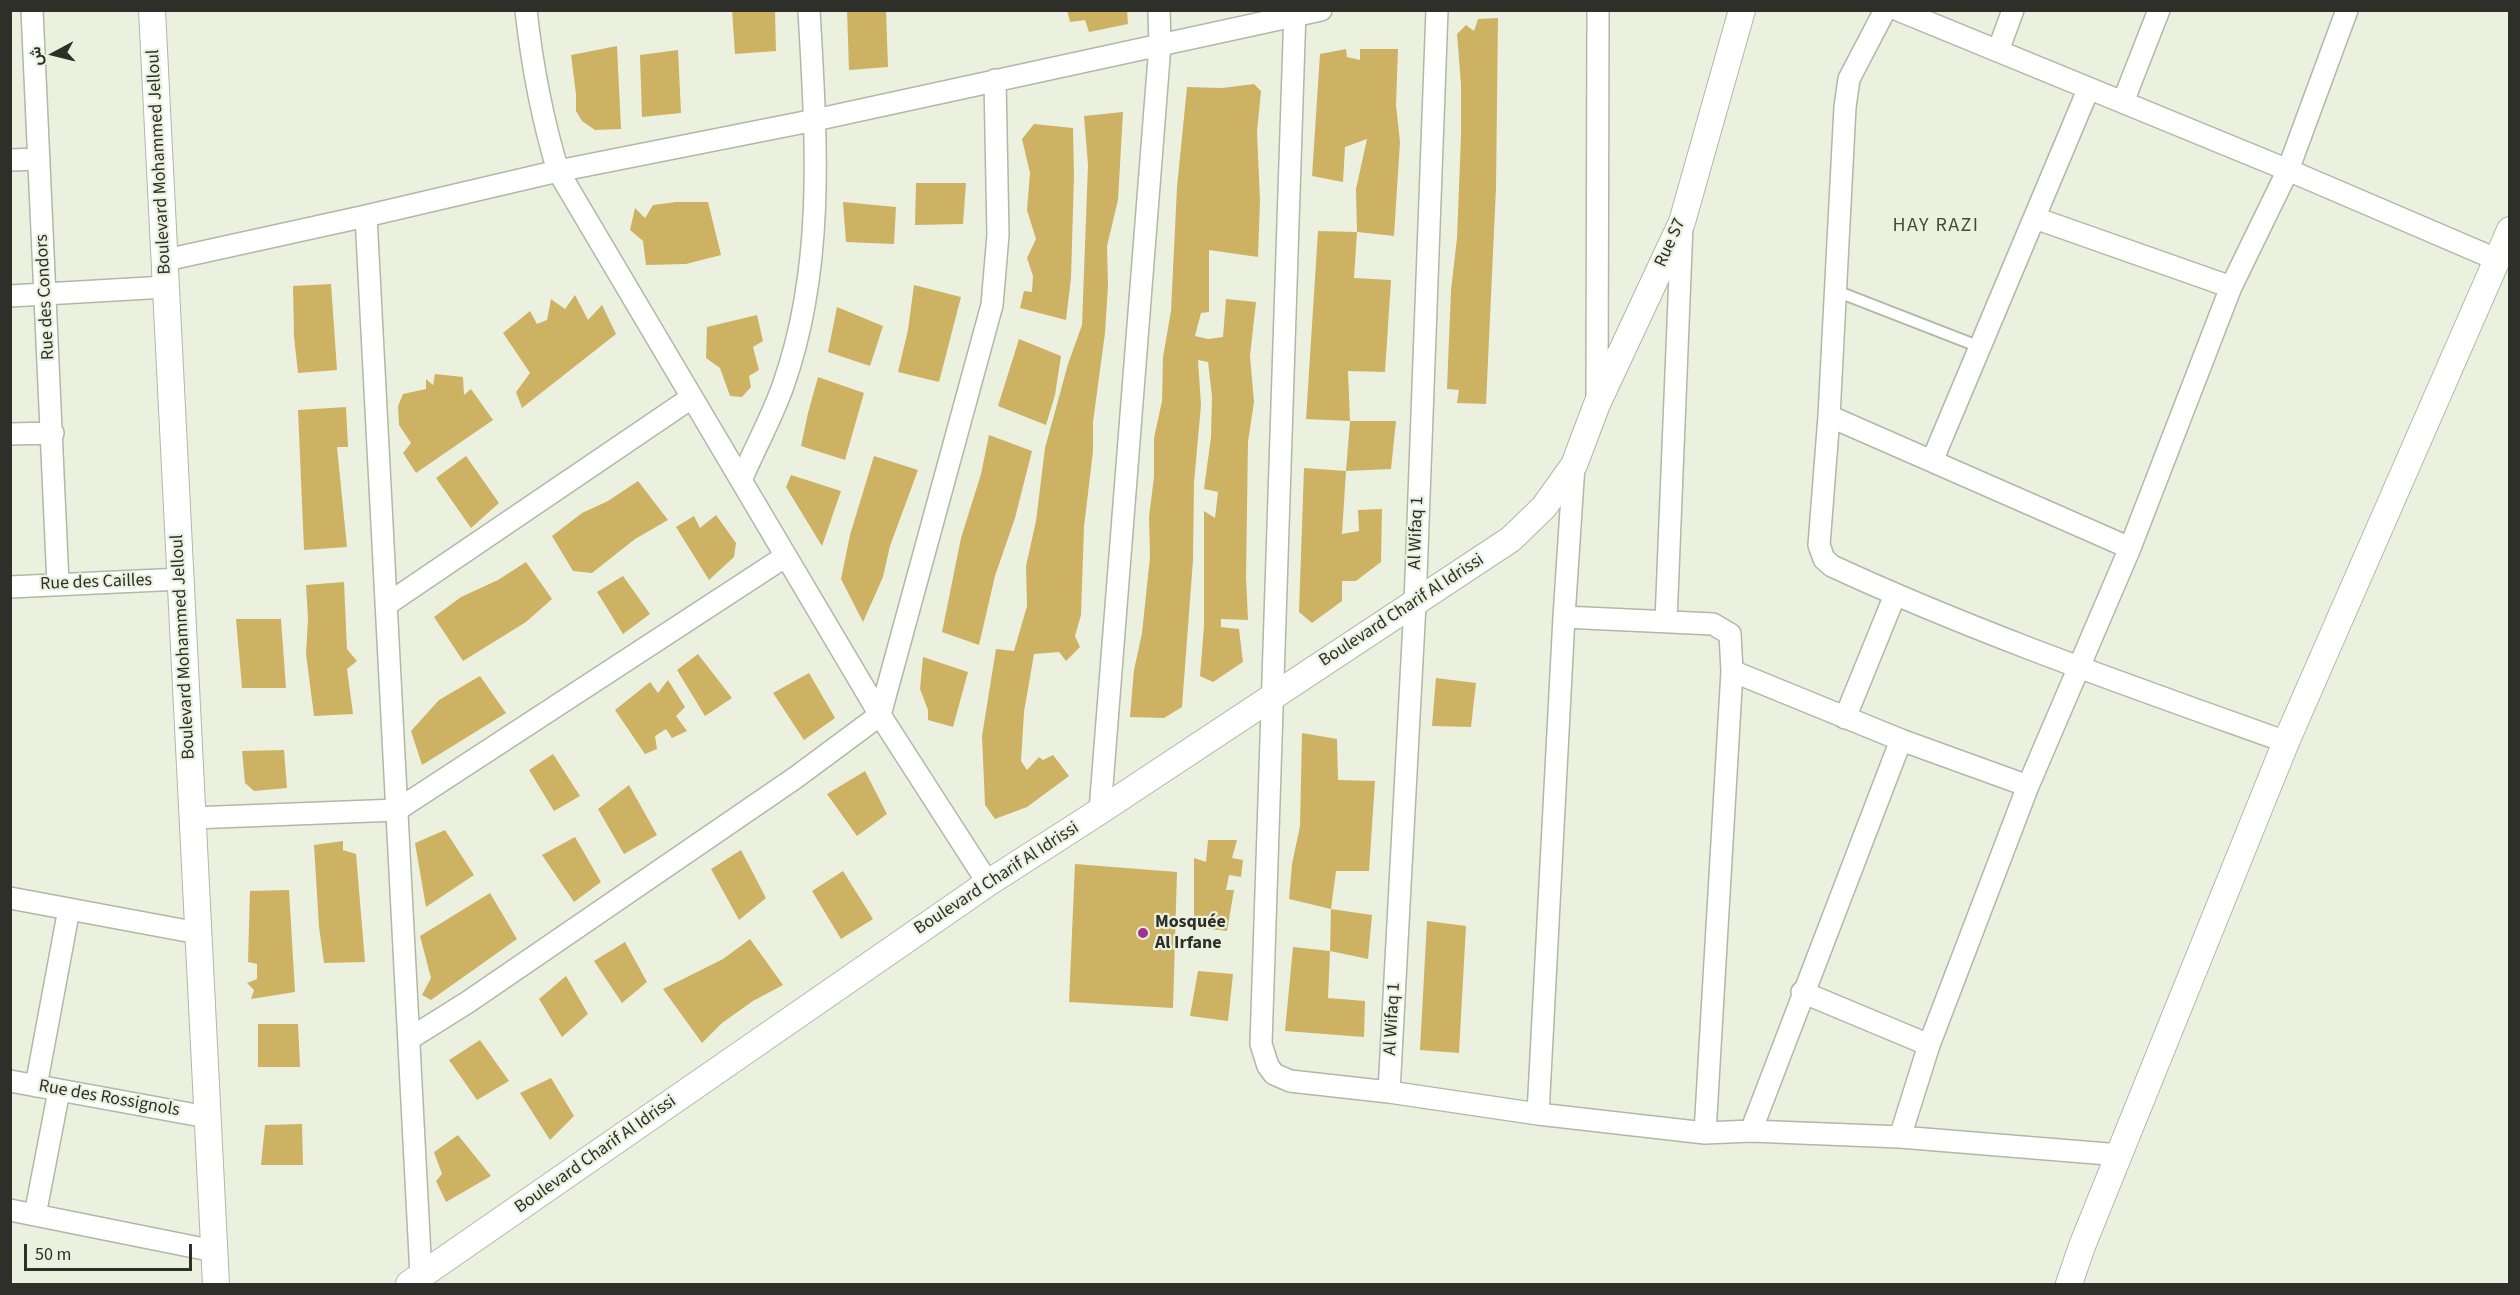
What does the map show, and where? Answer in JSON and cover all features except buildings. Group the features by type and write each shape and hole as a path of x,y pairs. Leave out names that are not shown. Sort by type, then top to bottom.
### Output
{"street":[{"name":"Rue des Condors","path":"32,10 53,433 58,584"},
{"name":"Boulevard Mohammed Jelloul","path":"152,10 216,1284"},
{"path":"526,10 530,47 545,129 558,171 619,271 691,398 742,478 880,715 988,883"},
{"path":"742,478 783,386 804,310 816,206 815,120 809,10"},
{"path":"1100,811 1160,45 1159,10"},
{"path":"166,260 558,171 815,120 1294,14 1321,10"},
{"name":"Al Wifaq 1","path":"1389,1092 1415,604 1437,10"},
{"path":"1597,404 1598,10"},
{"name":"Rue S7","path":"1574,465 1597,404 1682,222 1742,10"},
{"path":"1885,10 1849,80 1845,107 1820,545 1824,559 1832,566 1895,595 2079,668 2286,742"},
{"path":"1898,10 2088,90 2123,102 2288,170 2498,260"},
{"path":"1998,51 2013,10"},
{"path":"2123,102 2158,10"},
{"path":"1900,1137 1929,1045 2028,786 2130,548 2231,286 2288,170 2347,10"},
{"path":"1294,14 1261,1044 1268,1066 1274,1074 1290,1081 1389,1092 1538,1114 1705,1133 1751,1131 1900,1137 2120,1155"},
{"path":"409,1040 795,778 880,715 992,305 998,235 995,80"},
{"path":"1932,461 2088,90"},
{"path":"10,160 39,159"},
{"path":"366,216 409,1040 415,1280"},
{"path":"2035,218 2231,286"},
{"path":"1666,621 1682,222"},
{"path":"2069,1284 2082,1246 2286,742 2510,230"},
{"path":"10,296 166,287"},
{"path":"386,605 691,398"},
{"path":"1829,416 2130,548"},
{"path":"10,435 53,433"},
{"path":"1538,1114 1574,465"},
{"name":"Boulevard Charif Al Idrissi","path":"415,1280 988,883 1511,539 1544,507 1574,465"},
{"path":"192,818 397,810 786,556"},
{"name":"Rue des Cailles","path":"10,587 181,579"},
{"path":"1845,718 1895,595"},
{"path":"1564,617 1713,624 1730,634 1732,671 1705,1133"},
{"path":"1732,671 1901,740 2028,786"},
{"path":"1751,1131 1802,992 1901,740"},
{"path":"10,898 198,933"},
{"path":"36,1086 69,909"},
{"path":"1802,992 1929,1045"},
{"name":"Rue des Rossignols","path":"10,1081 207,1117"},
{"path":"35,1215 59,1091"},
{"path":"10,1210 214,1251"}],"lane":[{"path":"1836,291 1980,347"}],"place":[{"name":"Mosquée Al Irfane","path":"1143,933"}],"district":[{"name":"HAY RAZI","path":"1936,227"}]}
